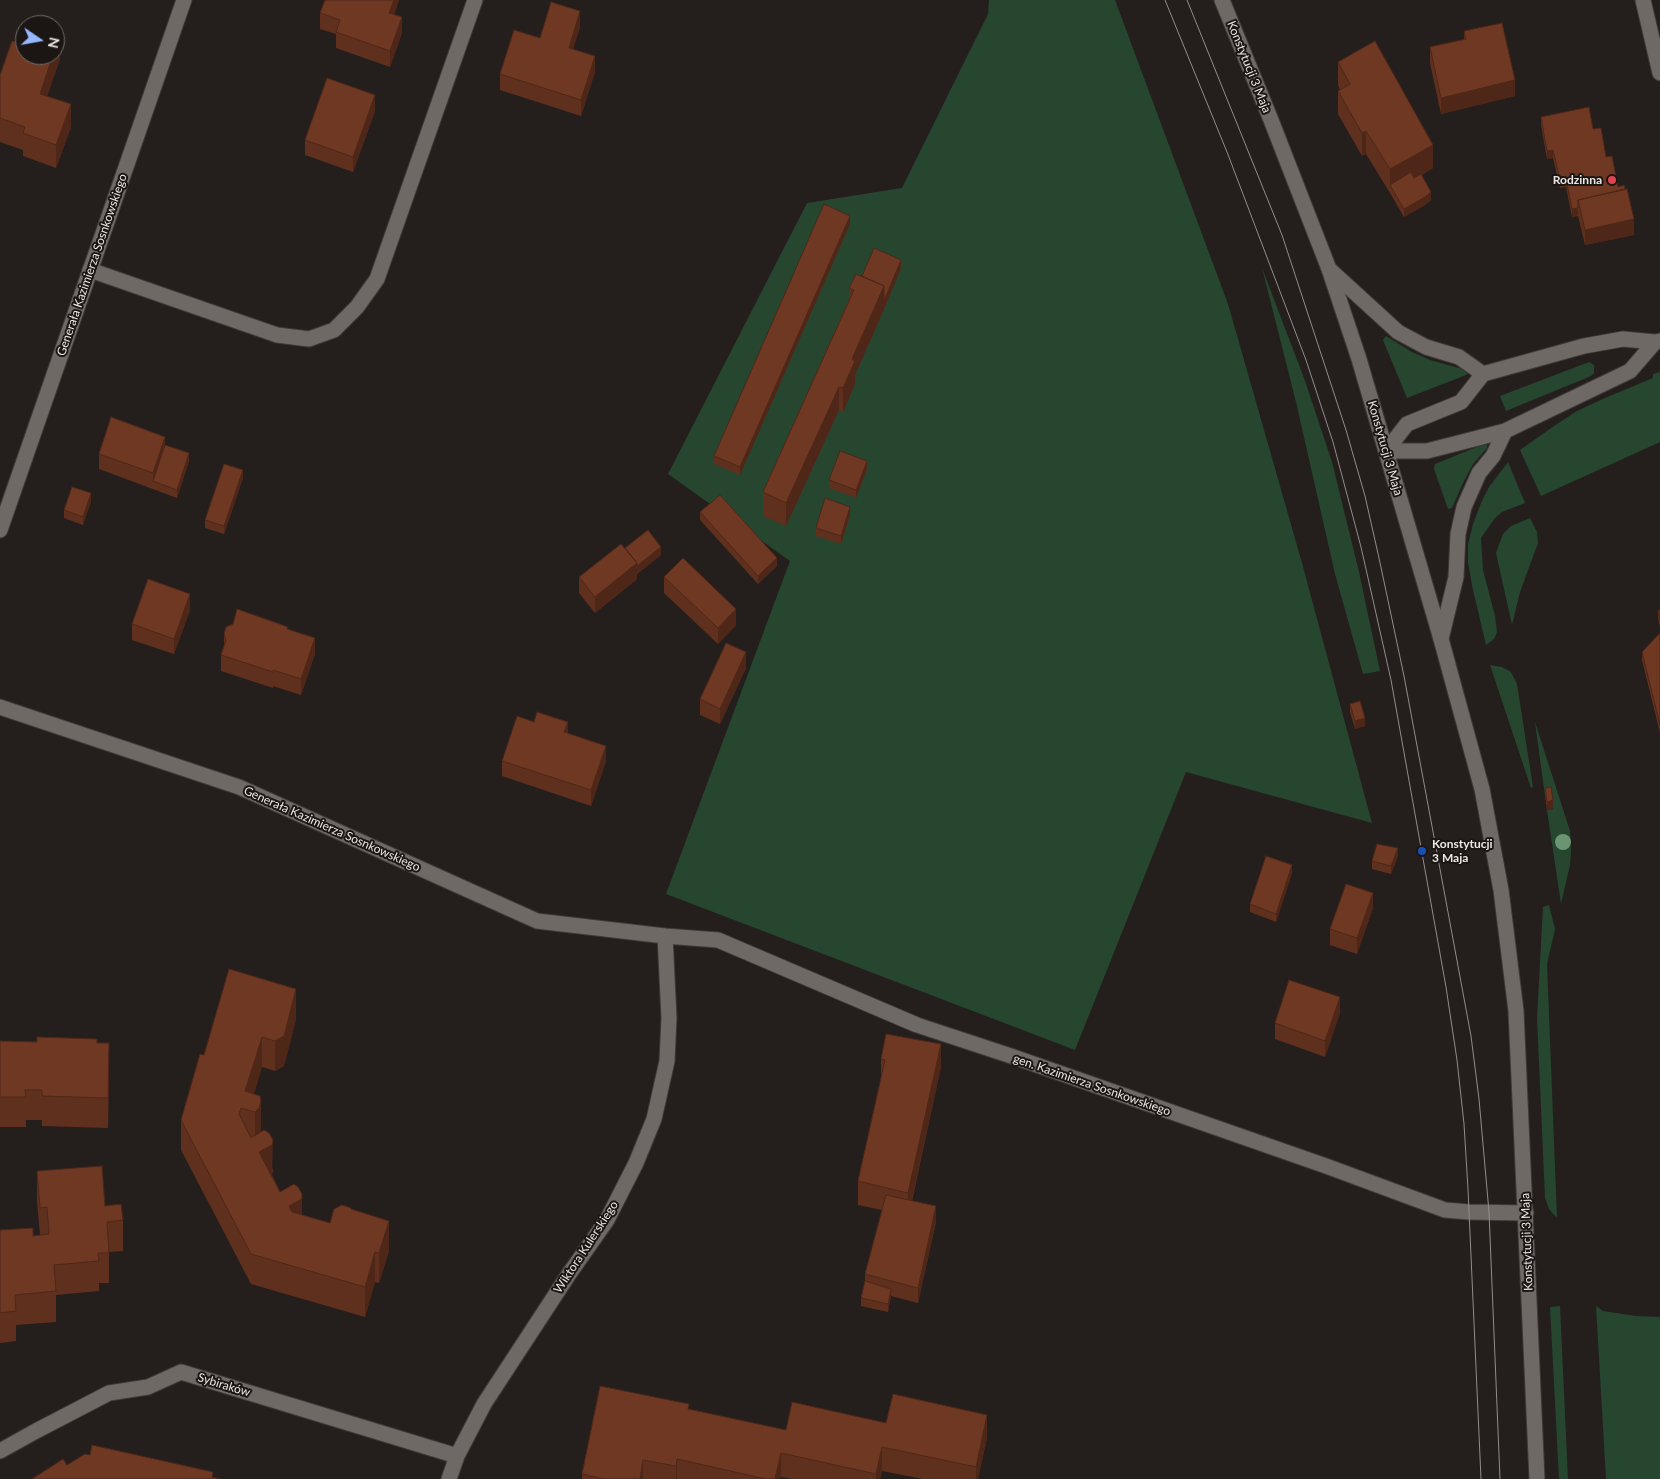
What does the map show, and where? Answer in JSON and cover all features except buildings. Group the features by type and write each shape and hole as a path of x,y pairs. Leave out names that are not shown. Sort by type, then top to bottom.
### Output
{"street":[{"name":"Generała Kazimierza Sosnkowskiego","path":"0,530 184,0"},
{"path":"90,270 277,335 309,339 334,330 357,307 377,279 475,0"},
{"name":"Konstytucji 3 Maja","path":"1222,0 1329,269 1359,359 1441,639 1482,789 1501,890 1516,1011 1537,1479"},
{"path":"1643,0 1660,73"},
{"path":"1329,269 1398,332 1426,347 1459,357 1483,374"},
{"path":"1386,450 1407,424 1462,402 1483,374 1584,346 1623,338 1658,341"},
{"path":"1386,450 1427,451 1505,431 1630,371 1658,341"},
{"path":"1441,639 1456,577 1458,534 1464,507 1479,474 1493,456 1505,431"},
{"name":"Generała Kazimierza Sosnkowskiego","path":"0,707 239,787 537,921 665,936"},
{"name":"gen. Kazimierza Sosnkowskiego","path":"665,936 718,940 917,1025 1326,1166 1445,1210 1526,1213"},
{"name":"Wiktora Kulerskiego","path":"449,1479 457,1456 489,1396 607,1220 636,1163 654,1119 667,1061 669,1018 665,936"},
{"name":"Sybiraków","path":"0,1451 36,1430 109,1393 148,1386 181,1372 457,1456"}],"green space":[{"path":"989,0 1115,0 1228,304 1302,563 1372,823 1186,772 1075,1050 666,894 790,561 668,474 807,203 902,188 988,14"},
{"path":"1262,268 1304,378 1332,462 1359,572 1380,671 1363,674 1335,574 1296,402"},
{"path":"1386,336 1412,352 1430,360 1468,372 1466,375 1407,398 1383,340"},
{"path":"1589,362 1594,365 1594,373 1591,376 1506,411 1500,396"},
{"path":"1660,372 1660,442 1541,496 1520,450 1577,411 1653,378 1653,374"},
{"path":"1484,444 1487,445 1487,448 1473,464 1452,508 1448,509 1434,469 1435,464"},
{"path":"1508,462 1525,503 1502,512 1495,518 1481,538 1483,570 1495,616 1497,632 1494,639 1486,645 1468,563 1468,544 1481,503 1489,487"},
{"path":"1530,518 1537,532 1538,543 1520,592 1512,625 1496,553 1503,534 1511,526"},
{"path":"1490,665 1502,667 1511,672 1517,684 1533,787 1531,788"},
{"path":"1535,722 1570,831 1570,865 1561,904 1547,810 1553,809 1545,796"},
{"path":"1549,905 1555,929 1547,964 1557,1218 1549,1209 1545,1198 1537,1018 1543,907"},
{"path":"1560,1306 1568,1479 1559,1479 1550,1307"},
{"path":"1596,1306 1603,1311 1636,1316 1660,1317 1660,1479 1606,1479"}],"tram line":[{"path":"1165,0 1227,152 1306,360 1333,442 1361,547 1391,680 1446,987 1457,1060 1464,1124 1468,1189 1481,1479"},
{"path":"1187,0 1282,235 1346,430 1365,496 1404,676 1471,1036 1479,1099 1489,1212 1500,1479"}],"place":[{"name":"Rodzinna","path":"1612,180"},
{"name":"Konstytucji 3 Maja","path":"1422,851"}]}
